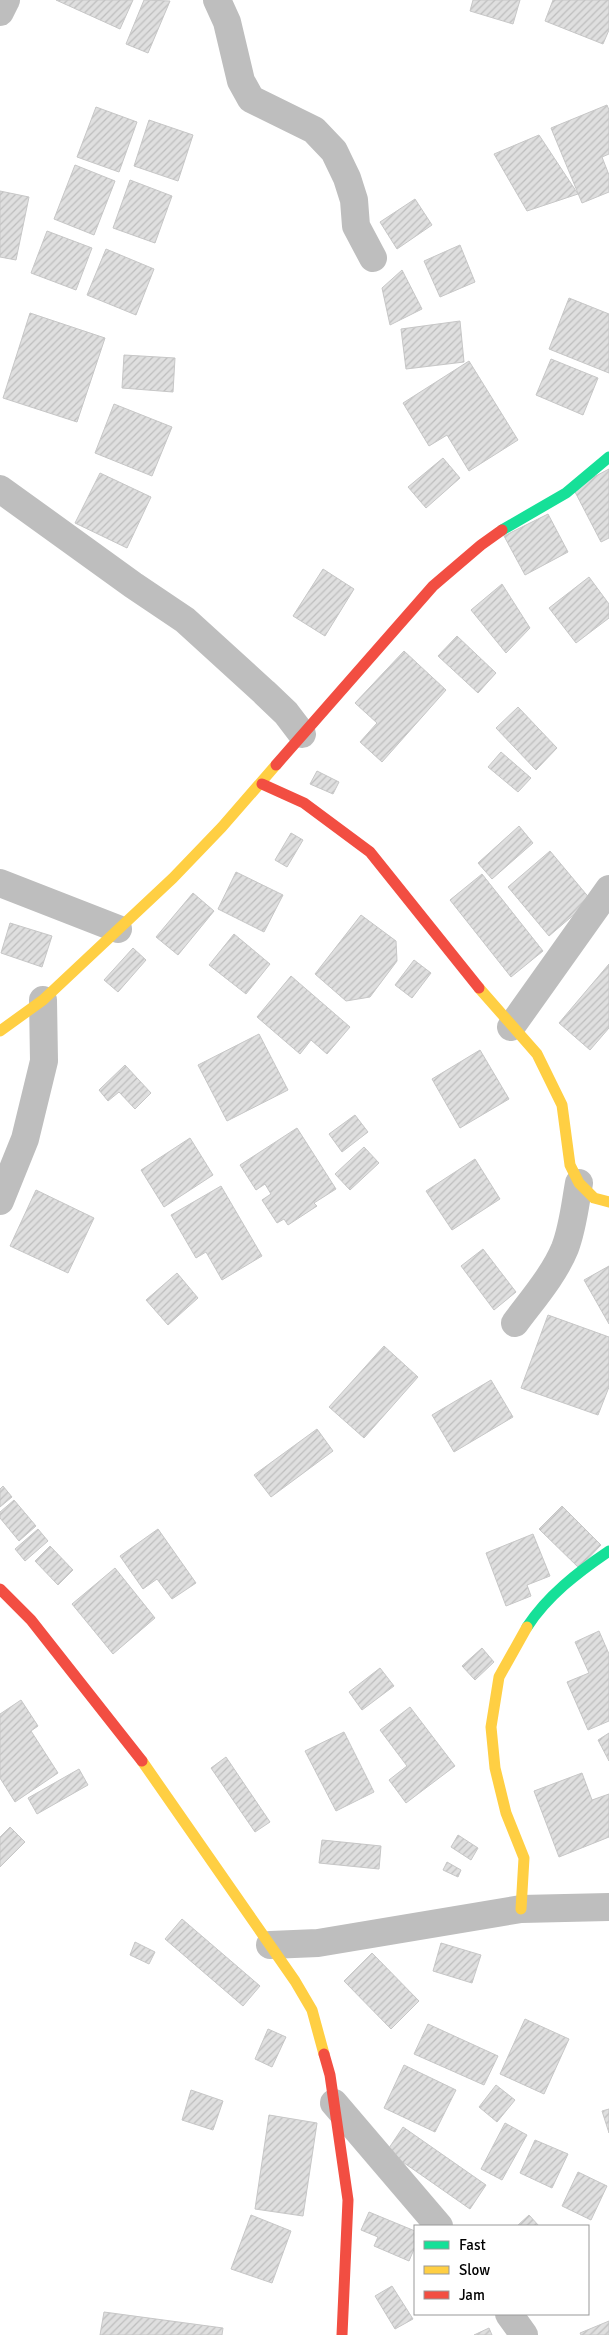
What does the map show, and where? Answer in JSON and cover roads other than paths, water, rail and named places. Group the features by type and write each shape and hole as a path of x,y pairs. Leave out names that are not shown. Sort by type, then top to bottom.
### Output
{"street":[{"path":"0,12 6,0"},
{"path":"217,0 227,22 241,81 251,99 314,130 334,151 347,178 354,200 356,226 373,258"},
{"path":"0,1031 43,1000 173,878 262,784 302,734 433,586 482,545 518,519 566,492 609,457"},
{"path":"0,489 185,620 286,713 302,734"},
{"path":"262,784 304,804 336,825 370,852 414,905 462,969 511,1027 537,1054 550,1076 562,1105 570,1166 579,1183 594,1198 609,1202"},
{"path":"0,883 118,929"},
{"path":"511,1027 609,889"},
{"path":"0,1201 25,1139 44,1061 43,1000"},
{"path":"516,1323 548,1278 564,1249 573,1220 579,1183"},
{"path":"521,1909 524,1858 506,1812 495,1768 491,1727 499,1677 516,1643 539,1608 588,1565 609,1550"},
{"path":"0,1589 31,1620 127,1739 295,1981 312,2010 330,2076 348,2200 342,2335"},
{"path":"270,1945 318,1943 521,1909 609,1907"},
{"path":"334,2103 438,2225"},
{"path":"510,2315 524,2335"}]}
